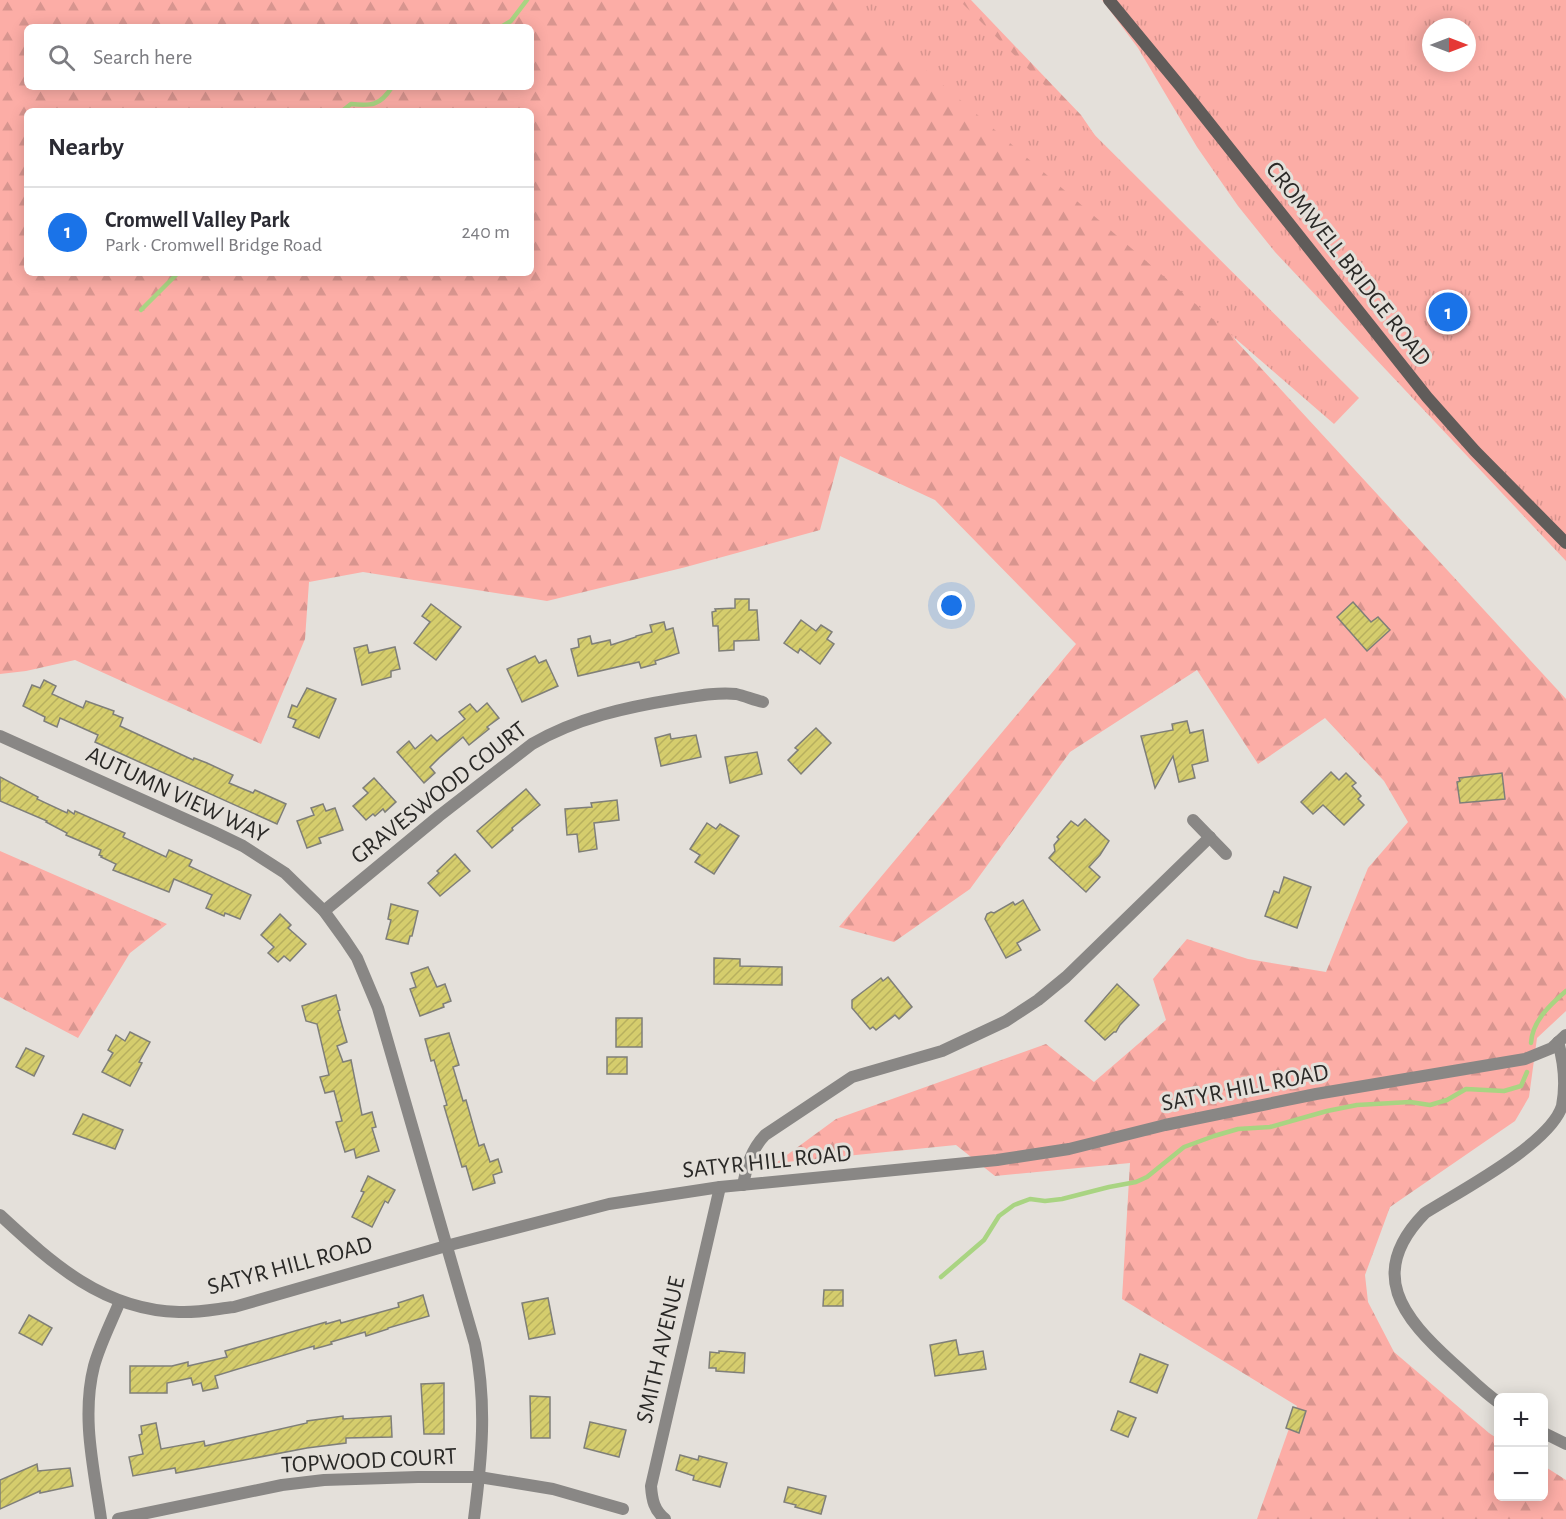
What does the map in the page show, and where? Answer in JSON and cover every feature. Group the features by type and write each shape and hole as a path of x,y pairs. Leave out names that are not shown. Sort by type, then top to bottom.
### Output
{"main road":[{"name":"CROMWELL BRIDGE ROAD","path":"1109,0 1427,397 1475,451 1566,543"}],"street":[{"name":"GRAVESWOOD COURT","path":"324,911 439,816 545,736 594,717 647,704 707,694 737,694 763,702"},
{"name":"AUTUMN VIEW WAY","path":"0,736 243,846 285,873 324,911 357,958 378,1008 475,1344 481,1376 483,1407 474,1519"},
{"path":"1193,820 1226,854"},
{"path":"743,1185 750,1155 765,1135 852,1077 942,1051 1006,1020 1038,1000 1066,977 1210,837"},
{"path":"1494,1398 1424,1337 1405,1312 1397,1294 1395,1276 1397,1258 1411,1227 1425,1213 1523,1150 1541,1137 1554,1122 1562,1106 1566,1087 1562,1039"},
{"name":"SATYR HILL ROAD","path":"0,1215 61,1269 87,1286 120,1301 178,1312 205,1311 234,1307 446,1246 609,1204 720,1187 1039,1154 1240,1109 1530,1057 1562,1039"},
{"name":"SMITH AVENUE","path":"665,1519 657,1513 652,1500 651,1486 720,1187"},
{"path":"101,1519 88,1422 89,1395 99,1350 120,1301"},
{"path":"1548,1435 1566,1444"},
{"name":"TOPWOOD COURT","path":"118,1519 282,1485 314,1481 418,1477 479,1477 553,1489 623,1509"}],"green space":[{"path":"0,0 971,0 1081,115 1237,342 1566,699 1566,1011 1537,1038 1529,1097 1515,1121 1390,1207 1365,1275 1368,1302 1394,1352 1494,1436 1494,1501 1548,1501 1548,1469 1566,1480 1566,1519 1257,1519 1297,1406 1122,1299 1130,1163 995,1176 956,1145 776,1163 836,1119 1046,1044 1094,1082 1166,1020 1153,979 1187,939 1248,959 1326,972 1368,868 1408,822 1384,781 1325,718 1258,764 1197,670 1070,752 970,889 894,942 839,927 1076,644 935,500 840,456 820,530 686,567 547,601 363,572 309,582 305,639 261,744 75,660 26,671 0,674"},
{"path":"845,0 959,0 1359,398 1334,424"},
{"path":"1102,0 1566,0 1566,561 1275,252 1238,206 1197,147 1138,48"},
{"path":"0,851 167,924 130,953 78,1038 0,997"}],"building":[{"path":"735,599 749,599 749,610 757,610 759,640 734,641 734,650 719,651 718,626 713,626 712,612 716,611 715,609 735,608"},
{"path":"1353,602 1371,622 1378,617 1390,630 1367,651 1337,617"},
{"path":"431,604 461,627 436,660 414,643 430,622 422,616"},
{"path":"801,620 816,631 821,625 832,632 827,639 834,644 820,664 800,649 798,653 784,643"},
{"path":"664,622 666,630 673,628 679,653 641,668 639,662 578,676 571,649 579,647 578,639 590,636 592,644 610,640 611,645 652,632 650,625"},
{"path":"367,645 369,653 395,647 400,669 391,671 391,677 362,685 354,648"},
{"path":"535,656 539,663 546,660 558,686 522,702 507,669"},
{"path":"44,680 56,686 52,694 83,708 86,701 114,711 113,714 123,718 120,726 193,760 194,758 233,775 229,783 253,793 255,790 286,804 277,824 95,742 98,735 60,718 57,727 44,721 45,717 23,706 32,685 40,688"},
{"path":"307,688 336,699 319,738 293,727 296,720 288,717 292,705 297,707"},
{"path":"487,703 499,718 469,745 463,737 430,767 435,773 424,783 397,752 409,741 415,749 431,735 437,741 465,719 459,712 470,704 477,712"},
{"path":"1187,721 1190,733 1203,730 1208,761 1192,765 1195,778 1179,782 1173,756 1155,788 1141,736 1173,730 1172,724"},
{"path":"816,728 831,743 801,774 788,760 798,750 795,748"},
{"path":"670,734 671,739 696,735 701,757 661,766 655,738"},
{"path":"757,752 762,774 730,783 725,757"},
{"path":"1331,772 1339,780 1346,773 1356,783 1352,786 1361,796 1358,799 1364,805 1344,825 1323,805 1313,814 1301,802"},
{"path":"1502,773 1505,799 1460,803 1457,782 1460,781 1459,778"},
{"path":"0,777 38,797 37,799 67,813 68,810 74,814 75,811 125,833 123,837 166,857 169,850 192,860 189,866 251,895 240,919 225,913 224,916 206,908 212,895 174,879 169,892 113,870 116,864 101,857 99,855 101,850 66,835 67,833 47,821 0,801"},
{"path":"374,778 396,802 385,812 383,809 366,820 353,806 368,793 363,788"},
{"path":"526,789 540,805 492,848 477,831"},
{"path":"617,800 619,820 594,823 597,849 579,852 577,834 567,835 565,809 592,807 591,803"},
{"path":"323,804 326,811 335,808 343,830 319,838 321,843 307,848 297,821 314,815 311,808"},
{"path":"1085,819 1109,841 1089,867 1100,877 1086,892 1049,858 1055,851 1054,845 1059,839 1057,837 1071,821 1078,826"},
{"path":"707,823 716,829 720,824 739,836 714,874 695,862 700,855 690,849"},
{"path":"455,854 470,871 440,896 428,883"},
{"path":"1284,877 1311,887 1297,928 1265,916 1274,891 1279,893"},
{"path":"1023,900 1040,930 1017,943 1021,950 1006,958 985,919 991,912 994,913 1013,902 1015,905"},
{"path":"391,904 418,911 408,944 386,939 391,920 388,919"},
{"path":"280,914 291,925 288,928 306,944 290,961 284,956 278,962 268,953 274,947 261,935"},
{"path":"714,958 740,959 740,966 782,967 782,985 714,984"},
{"path":"428,967 437,987 445,984 451,1001 443,1004 444,1007 420,1016 410,989 416,987 411,973"},
{"path":"888,977 912,1007 899,1019 895,1015 876,1030 873,1027 870,1029 852,1008 852,1000 881,978 883,981"},
{"path":"1117,984 1139,1005 1116,1032 1105,1040 1085,1021"},
{"path":"336,995 347,1042 337,1046 343,1062 351,1060 362,1115 372,1112 376,1127 372,1128 379,1151 356,1158 354,1149 345,1152 336,1122 342,1121 334,1091 325,1093 320,1077 329,1075 317,1024 306,1021 302,1006"},
{"path":"616,1018 642,1018 642,1047 616,1047"},
{"path":"130,1032 150,1042 130,1086 102,1072 113,1053 108,1050 116,1035 125,1041"},
{"path":"449,1033 459,1065 453,1067 463,1101 466,1100 479,1146 484,1144 490,1162 498,1159 502,1172 493,1175 495,1183 473,1190 466,1166 462,1167 444,1106 447,1105 434,1060 431,1061 425,1039"},
{"path":"26,1048 44,1056 34,1076 16,1067"},
{"path":"607,1057 627,1057 627,1074 607,1074"},
{"path":"83,1114 123,1130 115,1149 73,1134"},
{"path":"368,1176 395,1190 388,1203 385,1201 372,1227 352,1217 364,1192 361,1191"},
{"path":"824,1290 843,1290 843,1306 823,1306"},
{"path":"423,1295 429,1316 366,1336 365,1332 331,1342 332,1344 314,1349 314,1346 215,1376 218,1388 203,1391 201,1383 193,1385 191,1378 167,1383 167,1393 130,1393 130,1366 172,1366 188,1362 188,1366 227,1357 225,1351 326,1322 326,1324 340,1320 341,1323 399,1307 398,1303"},
{"path":"548,1298 555,1334 529,1339 522,1303"},
{"path":"29,1315 52,1328 42,1345 19,1333"},
{"path":"956,1340 959,1355 983,1351 986,1369 935,1376 930,1345"},
{"path":"719,1351 745,1353 744,1373 716,1371 716,1368 709,1368 710,1352 719,1353"},
{"path":"1140,1354 1168,1365 1157,1393 1130,1382"},
{"path":"444,1383 444,1434 424,1434 421,1384"},
{"path":"530,1396 550,1397 550,1438 531,1438"},
{"path":"1293,1407 1306,1411 1299,1433 1286,1428"},
{"path":"1118,1411 1136,1418 1128,1437 1111,1430"},
{"path":"343,1416 343,1419 391,1416 392,1437 346,1438 346,1443 307,1448 176,1473 175,1468 133,1476 129,1457 143,1454 139,1435 142,1434 141,1426 156,1423 161,1449 204,1441 205,1446 307,1423 307,1421"},
{"path":"590,1422 626,1430 619,1457 584,1448"},
{"path":"680,1455 698,1460 699,1456 727,1463 720,1487 693,1480 694,1476 676,1470"},
{"path":"37,1464 38,1471 70,1468 73,1486 40,1493 40,1491 0,1509 0,1480"},
{"path":"788,1487 826,1496 821,1514 784,1502"}],"waterway":[{"path":"506,24 527,0"},
{"path":"346,108 351,104 370,105 379,101 390,90"},
{"path":"141,310 175,276"},
{"path":"1531,1043 1539,1020 1566,991"},
{"path":"941,1277 984,1240 999,1216 1014,1205 1030,1199 1045,1201 1062,1199 1136,1182 1147,1177 1184,1147 1238,1129 1270,1127 1357,1105 1410,1102 1430,1105 1447,1100 1466,1089 1504,1091 1521,1086 1527,1072"}],"place":[{"name":"Cromwell Valley Park","path":"1448,312"}]}
